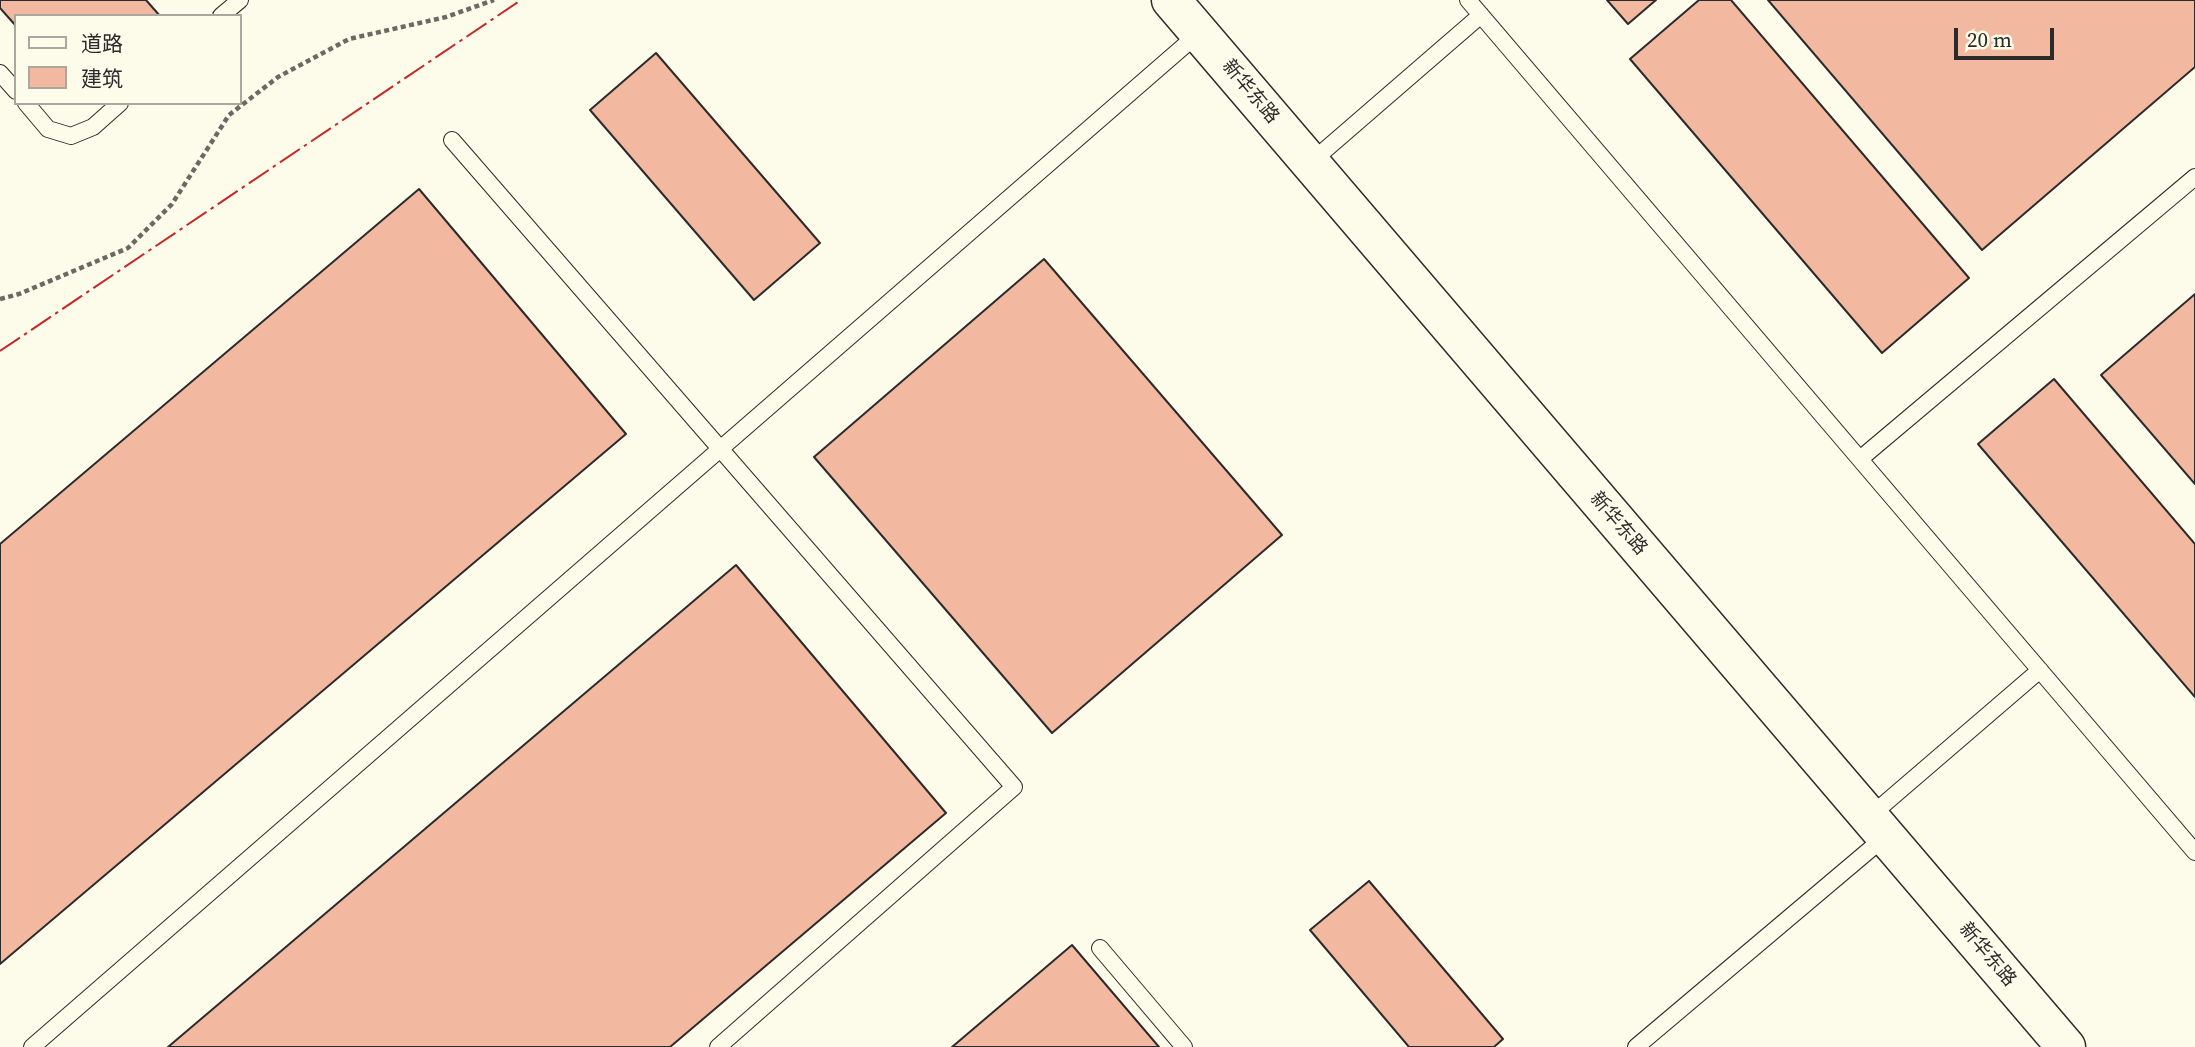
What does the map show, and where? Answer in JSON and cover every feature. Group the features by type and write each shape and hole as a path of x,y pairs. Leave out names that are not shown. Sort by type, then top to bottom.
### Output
{"main road":[{"name":"新华东路","path":"1171,0 2066,1047"}],"lane":[{"path":"224,14 240,0"},
{"path":"1468,0 2195,852"},
{"path":"1310,163 1481,15"},
{"path":"32,1047 1199,33"},
{"path":"0,73 14,89"},
{"path":"28,105 48,130 71,136 93,127 118,105"},
{"path":"452,140 1014,787 718,1047"},
{"path":"1860,460 2195,177"},
{"path":"1636,1047 1877,826 2040,670"},
{"path":"1100,948 1184,1047"}],"path":[{"path":"242,105 278,77 349,39 446,18 494,0"},
{"path":"0,299 19,294 128,248 172,204 229,115 242,105"}],"building":[{"path":"0,0 146,0 158,14 14,14 14,24 0,8"},
{"path":"1607,0 1656,0 1628,24"},
{"path":"1699,0 1731,0 1969,278 1882,353 1630,59"},
{"path":"1768,0 2195,0 2195,67 1982,250"},
{"path":"656,53 820,243 754,300 590,110"},
{"path":"419,189 626,434 0,964 0,544"},
{"path":"1044,259 1282,535 1052,733 814,457"},
{"path":"2195,294 2195,484 2101,375"},
{"path":"2054,379 2195,544 2195,697 1978,444"},
{"path":"736,565 946,813 670,1047 168,1047"},
{"path":"1369,881 1503,1039 1494,1047 1409,1047 1310,930"},
{"path":"1072,945 1159,1047 952,1047"}],"power":[{"path":"0,351 521,0"}]}
